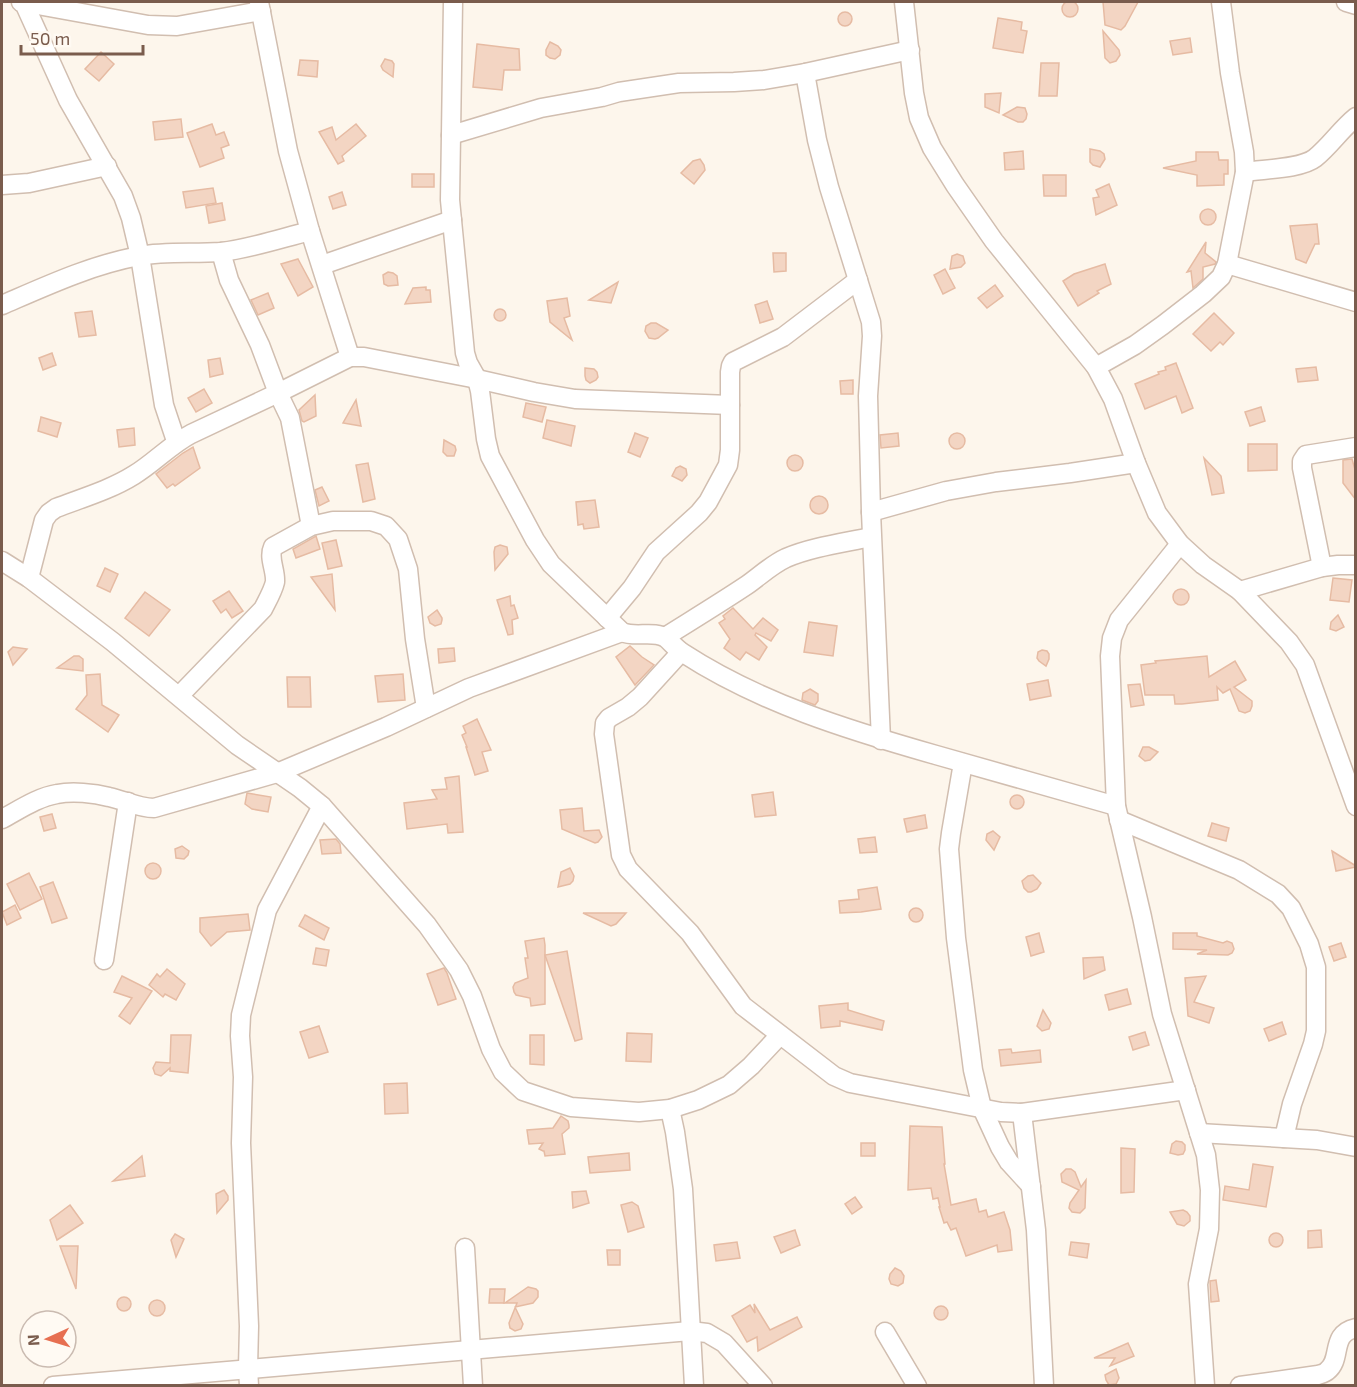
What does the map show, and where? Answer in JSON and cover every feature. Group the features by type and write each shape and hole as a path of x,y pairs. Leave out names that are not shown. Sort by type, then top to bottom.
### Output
{"street":[{"path":"23,2 148,25 177,26 260,6 288,151 310,231 350,357"},
{"path":"23,2 68,100 107,166 123,196 131,218 140,255 159,381 176,441"},
{"path":"453,2 450,200 465,353 480,391 490,456 535,540 551,564 622,632 629,635 665,637 681,652 715,672 781,705 881,740 963,763 1117,813 1239,870 1278,894 1291,908 1309,944 1316,967 1316,1032 1292,1104 1284,1138"},
{"path":"904,2 914,93 919,118 932,148 994,240 1096,367 1113,399 1157,513 1180,544 1203,565 1240,591 1289,642 1305,665 1354,795"},
{"path":"1096,367 1163,326 1221,277 1227,264 1245,172 1244,152 1230,73 1221,2"},
{"path":"1346,2 1356,5"},
{"path":"451,135 541,108 638,88 679,83 764,80 910,50"},
{"path":"805,73 817,140 871,322 868,396 871,537 881,740"},
{"path":"1245,172 1299,165 1313,160 1343,127 1356,117"},
{"path":"2,185 29,183 107,166"},
{"path":"321,264 452,220"},
{"path":"2,305 103,264 140,255 221,252 310,231"},
{"path":"221,252 229,280 260,345 290,418 310,526"},
{"path":"1227,264 1356,302"},
{"path":"607,618 632,588 656,552 708,502 728,465 730,372 733,362 783,337 858,280"},
{"path":"29,578 44,520 57,508 120,483 136,474 176,441 350,357 364,357 575,399 730,405"},
{"path":"1322,567 1302,461 1306,455 1356,447"},
{"path":"871,512 946,491 1136,463"},
{"path":"178,696 263,609 275,582 270,554 273,547 310,526 333,521 371,521 386,526 398,539 408,569 426,708"},
{"path":"665,637 784,559 807,550 871,537"},
{"path":"1180,544 1119,620 1112,638 1110,656 1117,813 1162,1014 1206,1155 1210,1190 1209,1229 1198,1284 1205,1386"},
{"path":"2,561 29,578 113,642 237,745 322,806 427,925 459,970 472,996 491,1049 503,1072 523,1091 571,1107 639,1112 670,1108 698,1100 729,1085 751,1066 780,1035"},
{"path":"1240,591 1322,567 1356,566"},
{"path":"2,819 59,793 96,793 144,808 154,808 277,773 386,727 469,688 622,632"},
{"path":"681,652 640,697 605,723 604,734 621,855 628,869 690,933 743,1006 834,1076 850,1083 1001,1112 1022,1113 1186,1090"},
{"path":"963,763 949,849 956,938 973,1070 982,1108 1000,1147 1009,1162 1030,1186"},
{"path":"104,960 128,802"},
{"path":"248,1377 249,1326 241,1143 243,1077 241,1015 267,910 322,806"},
{"path":"670,1108 683,1189 694,1386"},
{"path":"1022,1113 1036,1230 1044,1386"},
{"path":"1199,1133 1317,1140 1356,1147"},
{"path":"465,1248 473,1386"},
{"path":"1240,1386 1318,1376 1328,1371 1333,1364 1342,1334 1356,1328"},
{"path":"53,1386 248,1377 471,1349 690,1331 707,1333 724,1343 763,1386"},
{"path":"885,1332 917,1386"}],"building":[{"path":"1070,1 1078,9 1070,17 1062,9"},
{"path":"1103,2 1138,2 1121,30 1105,25"},
{"path":"845,12 850,14 852,19 850,24 845,26 840,24 838,19 840,14"},
{"path":"998,18 1022,22 1021,30 1027,31 1023,53 993,48"},
{"path":"1103,31 1119,50 1120,55 1116,61 1110,63 1105,58"},
{"path":"1190,38 1192,52 1173,55 1170,41"},
{"path":"550,42 561,50 560,55 555,59 546,55"},
{"path":"477,44 519,49 520,70 504,70 502,90 473,87"},
{"path":"101,52 114,64 99,81 85,69"},
{"path":"385,59 394,64 393,77 381,66"},
{"path":"300,60 318,61 317,77 298,75"},
{"path":"1041,63 1059,63 1057,96 1039,96"},
{"path":"1001,93 999,113 985,107 985,94"},
{"path":"1017,107 1025,108 1027,114 1023,122 1003,115"},
{"path":"181,119 183,137 155,140 153,122"},
{"path":"212,124 216,135 224,132 229,145 221,148 224,158 200,167 187,133"},
{"path":"356,124 366,136 342,156 344,161 338,164 319,132 332,127 336,140"},
{"path":"1090,149 1104,154 1105,159 1100,167 1090,162"},
{"path":"1023,151 1024,169 1005,170 1004,153"},
{"path":"1196,152 1218,152 1219,160 1228,160 1228,174 1224,174 1224,185 1197,186 1197,175 1163,168 1196,161"},
{"path":"700,159 705,170 694,184 681,173 693,161"},
{"path":"412,174 434,174 434,187 412,187"},
{"path":"1043,175 1066,175 1066,196 1044,196"},
{"path":"1109,184 1117,205 1096,215 1093,198 1099,197 1096,190"},
{"path":"213,188 216,203 186,208 183,192"},
{"path":"342,192 346,205 333,209 329,197"},
{"path":"222,203 225,220 209,223 206,206"},
{"path":"1208,209 1216,217 1208,225 1200,217"},
{"path":"1317,224 1319,244 1315,244 1306,263 1296,259 1290,226"},
{"path":"1206,242 1205,253 1216,262 1203,267 1203,279 1193,288 1191,271 1187,272"},
{"path":"773,253 786,253 786,271 774,272"},
{"path":"957,254 963,256 965,263 961,267 950,269 952,256"},
{"path":"298,259 313,287 298,296 281,264"},
{"path":"1105,264 1111,284 1097,291 1099,293 1078,306 1063,281 1074,274"},
{"path":"945,269 955,288 943,294 934,275"},
{"path":"388,272 397,276 398,285 384,284 383,275"},
{"path":"618,282 611,303 589,300"},
{"path":"995,285 1003,296 987,308 978,298"},
{"path":"426,287 426,290 430,290 431,302 405,304 413,288"},
{"path":"268,293 274,308 258,315 251,300"},
{"path":"567,298 570,316 564,318 572,340 550,322 547,301"},
{"path":"767,301 773,319 760,323 755,305"},
{"path":"502,309 505,310 505,320 498,321 495,320 494,313 495,310"},
{"path":"92,311 96,335 79,337 75,313"},
{"path":"1214,313 1234,333 1223,345 1220,342 1211,351 1193,334"},
{"path":"656,323 668,330 658,338 649,338 645,331 646,326"},
{"path":"52,353 56,365 43,370 39,358"},
{"path":"220,358 223,374 210,377 208,360"},
{"path":"1176,363 1193,408 1182,413 1176,396 1145,409 1135,384 1159,374 1158,372 1166,370 1165,367"},
{"path":"1316,367 1318,380 1298,382 1296,369"},
{"path":"585,368 594,369 597,372 596,380 590,383 586,380"},
{"path":"853,380 853,394 841,394 840,381"},
{"path":"204,389 212,403 196,412 188,398"},
{"path":"315,395 316,416 304,422 299,410"},
{"path":"356,400 361,426 343,423"},
{"path":"526,403 546,407 542,422 523,417"},
{"path":"1261,407 1265,421 1250,426 1245,412"},
{"path":"41,417 61,423 57,437 38,431"},
{"path":"547,420 575,426 571,446 543,438"},
{"path":"134,428 135,445 119,447 117,430"},
{"path":"635,433 648,438 640,457 628,452"},
{"path":"898,433 899,446 881,448 880,435"},
{"path":"957,433 965,441 957,449 949,441"},
{"path":"444,440 455,446 454,456 447,456 443,452"},
{"path":"1248,444 1277,444 1277,470 1248,471"},
{"path":"193,447 200,468 175,486 173,484 167,488 156,474"},
{"path":"792,455 798,455 803,463 801,469 792,471 787,466 787,460"},
{"path":"1204,458 1221,476 1224,493 1212,495"},
{"path":"1352,459 1356,473 1356,500 1343,483 1343,460"},
{"path":"368,463 375,499 363,502 356,465"},
{"path":"680,466 686,469 687,475 682,481 672,476 676,468"},
{"path":"322,487 329,501 319,506 315,490"},
{"path":"815,496 823,496 828,501 826,512 815,514 810,509 810,501"},
{"path":"595,500 599,527 584,529 583,524 578,525 576,502"},
{"path":"316,536 320,549 296,558 293,549"},
{"path":"336,540 342,566 328,569 322,543"},
{"path":"500,545 507,547 508,554 495,570 495,547"},
{"path":"105,568 118,574 110,592 97,586"},
{"path":"332,574 335,610 311,577"},
{"path":"1333,578 1352,580 1349,602 1330,600"},
{"path":"1178,589 1184,589 1189,597 1187,603 1178,605 1173,600 1173,594"},
{"path":"229,591 243,611 232,618 226,609 221,613 213,601"},
{"path":"145,592 170,610 149,636 125,618"},
{"path":"510,596 511,606 514,605 518,618 512,620 513,634 508,635 497,600"},
{"path":"733,608 753,629 763,618 778,630 771,641 756,633 755,635 767,647 759,660 746,652 740,660 724,648 730,639 719,623 725,619 723,616"},
{"path":"437,610 442,620 441,624 435,626 430,623 428,617"},
{"path":"1338,615 1344,627 1336,631 1330,629 1331,622"},
{"path":"809,622 837,626 833,656 804,652"},
{"path":"630,646 654,665 635,685 616,657"},
{"path":"13,647 27,649 13,665 8,652"},
{"path":"454,648 455,661 439,663 438,649"},
{"path":"1042,650 1049,654 1046,666 1037,658 1038,652"},
{"path":"74,656 83,659 83,671 57,668"},
{"path":"1207,656 1209,677 1235,661 1246,680 1234,687 1252,701 1250,711 1245,713 1239,711 1230,689 1223,693 1217,687 1218,700 1182,704 1175,704 1174,695 1145,695 1141,665 1156,663 1155,661"},
{"path":"100,674 102,705 119,715 108,732 76,709 87,695 86,675"},
{"path":"403,674 405,700 378,702 375,676"},
{"path":"287,677 310,677 311,707 288,707"},
{"path":"1048,680 1051,696 1030,700 1027,684"},
{"path":"1140,684 1144,705 1131,707 1128,685"},
{"path":"810,689 818,694 818,701 815,705 802,700 803,693"},
{"path":"477,719 491,750 482,752 488,771 475,775 462,735 466,733 463,726"},
{"path":"1143,747 1149,747 1158,752 1150,760 1145,761 1139,756"},
{"path":"459,776 463,832 448,833 447,824 407,829 404,803 437,799 432,790 447,789 445,778"},
{"path":"773,792 776,815 755,817 752,795"},
{"path":"247,793 271,797 268,812 252,809 245,804"},
{"path":"1017,795 1022,797 1024,802 1022,807 1017,809 1012,807 1010,802 1012,797"},
{"path":"582,808 584,831 599,830 602,837 598,842 595,843 562,829 560,810"},
{"path":"52,814 56,828 44,831 40,817"},
{"path":"925,815 927,828 907,832 904,819"},
{"path":"1212,823 1229,828 1226,841 1208,836"},
{"path":"993,831 1000,837 994,850 986,840 987,834"},
{"path":"875,837 877,852 860,853 858,839"},
{"path":"336,839 340,844 341,853 322,854 320,840"},
{"path":"182,846 189,851 188,855 184,859 176,858 175,849"},
{"path":"1332,851 1356,866 1356,867 1336,871"},
{"path":"153,863 159,865 161,871 159,877 153,879 147,877 145,871 147,865"},
{"path":"570,868 574,876 573,881 558,887 561,872"},
{"path":"29,873 42,899 20,910 7,884"},
{"path":"1033,875 1041,883 1037,889 1028,892 1022,881"},
{"path":"53,882 67,918 52,923 40,887"},
{"path":"877,887 881,909 840,913 839,901 859,899 858,890"},
{"path":"15,905 21,918 7,925 2,912"},
{"path":"916,908 921,910 923,915 921,920 916,922 911,920 909,915 911,910"},
{"path":"583,913 626,913 611,926"},
{"path":"248,914 250,930 227,932 211,946 200,932 200,918"},
{"path":"305,915 329,928 324,940 299,926"},
{"path":"1039,933 1044,952 1031,956 1026,937"},
{"path":"1173,933 1197,933 1197,936 1232,943 1234,949 1228,955 1197,954 1207,950 1173,949"},
{"path":"544,938 545,1004 531,1006 530,998 516,995 513,987 515,983 528,978 525,941"},
{"path":"1341,943 1346,957 1334,961 1329,947"},
{"path":"316,948 329,950 326,966 313,964"},
{"path":"567,951 582,1039 575,1041 545,955"},
{"path":"1103,957 1105,970 1084,979 1083,958"},
{"path":"444,968 456,999 438,1005 427,974"},
{"path":"167,969 185,984 176,1000 165,994 163,997 149,985 157,974 160,977"},
{"path":"122,976 152,991 130,1024 119,1016 132,998 114,992"},
{"path":"1206,976 1194,1002 1214,1008 1209,1023 1188,1016 1185,978"},
{"path":"1127,989 1131,1004 1109,1010 1105,995"},
{"path":"848,1003 848,1010 884,1021 882,1030 840,1021 840,1026 821,1028 819,1006"},
{"path":"1043,1010 1051,1023 1049,1029 1042,1031 1037,1026"},
{"path":"1282,1022 1286,1034 1269,1041 1264,1029"},
{"path":"319,1026 328,1052 309,1058 300,1032"},
{"path":"1145,1032 1149,1045 1133,1050 1129,1037"},
{"path":"627,1033 652,1034 651,1062 626,1061"},
{"path":"171,1035 191,1035 188,1073 170,1071 170,1068 161,1076 155,1074 153,1068 156,1062 170,1063"},
{"path":"530,1035 544,1035 544,1065 530,1064"},
{"path":"1011,1049 1012,1053 1040,1050 1041,1062 1001,1066 999,1050"},
{"path":"407,1083 408,1113 385,1114 384,1084"},
{"path":"561,1116 568,1121 569,1125 569,1128 562,1134 565,1154 545,1156 544,1151 539,1149 543,1143 529,1144 527,1130 553,1128"},
{"path":"910,1126 942,1127 944,1164 951,1205 976,1199 979,1212 986,1210 988,1217 1004,1212 1010,1230 1012,1250 998,1252 997,1245 966,1256 956,1228 951,1230 947,1222 944,1223 938,1198 933,1199 931,1188 908,1190"},
{"path":"1176,1141 1185,1145 1183,1154 1170,1153 1172,1144"},
{"path":"861,1143 875,1143 875,1156 861,1156"},
{"path":"1121,1148 1135,1149 1134,1192 1121,1193"},
{"path":"629,1153 630,1170 590,1173 588,1157"},
{"path":"142,1156 145,1176 113,1181"},
{"path":"1253,1164 1273,1167 1266,1207 1223,1200 1225,1186 1249,1190"},
{"path":"1066,1169 1075,1172 1081,1187 1086,1180 1085,1208 1080,1213 1072,1212 1069,1208 1079,1190 1062,1182 1061,1174"},
{"path":"224,1190 228,1200 217,1213 216,1194"},
{"path":"586,1191 589,1203 573,1208 572,1192"},
{"path":"855,1197 862,1207 852,1214 845,1204"},
{"path":"632,1202 638,1206 644,1227 628,1232 621,1205"},
{"path":"70,1205 83,1223 57,1240 50,1220"},
{"path":"1183,1210 1190,1216 1190,1221 1184,1226 1177,1224 1170,1212"},
{"path":"795,1230 800,1245 781,1253 774,1237"},
{"path":"1321,1230 1322,1247 1308,1248 1308,1231"},
{"path":"1276,1233 1281,1235 1283,1240 1281,1245 1276,1247 1271,1245 1269,1240 1271,1235"},
{"path":"175,1234 184,1239 176,1257 171,1240"},
{"path":"737,1242 740,1258 716,1261 714,1245"},
{"path":"1071,1242 1089,1244 1087,1258 1069,1255"},
{"path":"60,1246 78,1246 76,1289"},
{"path":"607,1250 620,1250 620,1265 608,1265"},
{"path":"895,1268 904,1276 903,1283 898,1286 891,1284 889,1279"},
{"path":"1216,1280 1219,1301 1211,1302 1210,1281"},
{"path":"528,1287 538,1291 538,1297 533,1303 515,1307 517,1303 505,1303"},
{"path":"490,1289 505,1289 504,1303 489,1303"},
{"path":"124,1297 129,1299 131,1304 129,1309 124,1311 119,1309 117,1304 119,1299"},
{"path":"157,1300 165,1308 157,1316 149,1308"},
{"path":"754,1304 770,1330 797,1317 802,1327 758,1351 757,1337 747,1342 732,1316 750,1305 755,1313"},
{"path":"941,1306 946,1308 948,1313 946,1318 941,1320 936,1318 934,1313 936,1308"},
{"path":"515,1307 523,1324 521,1329 515,1331 510,1328 509,1323"},
{"path":"1128,1343 1134,1356 1110,1366 1115,1358 1094,1358"},
{"path":"1116,1369 1119,1378 1116,1384 1109,1385 1105,1375"}]}
